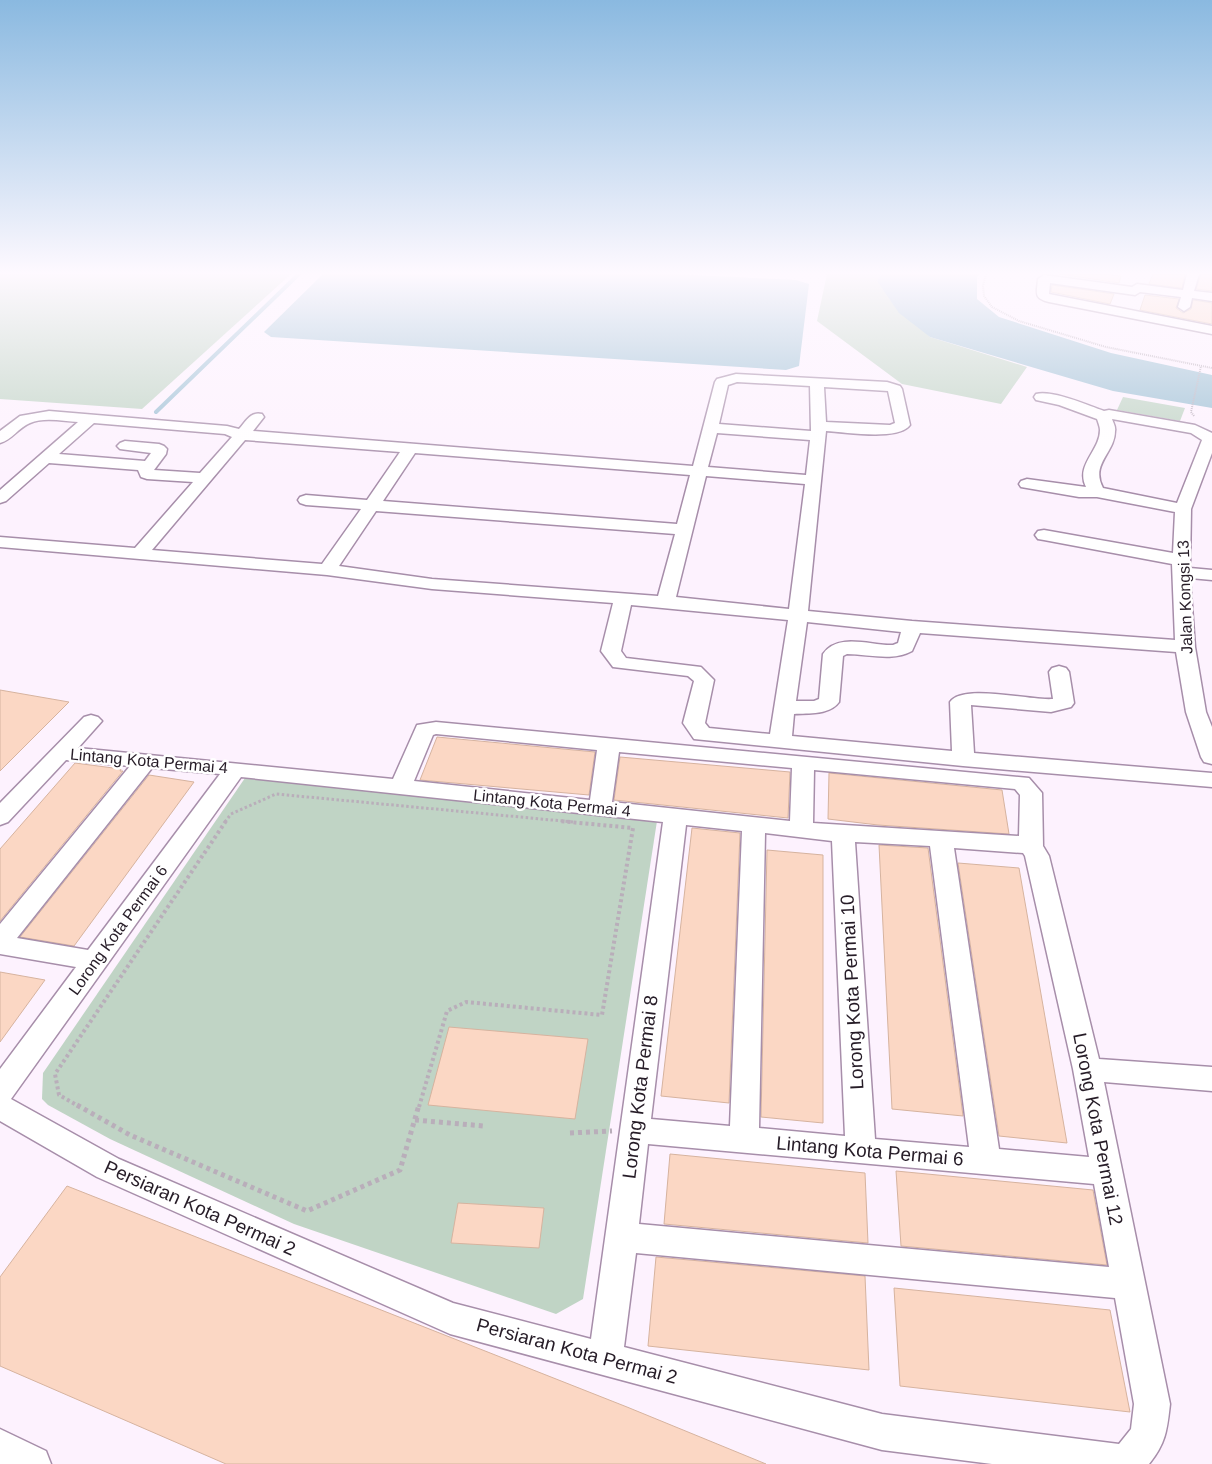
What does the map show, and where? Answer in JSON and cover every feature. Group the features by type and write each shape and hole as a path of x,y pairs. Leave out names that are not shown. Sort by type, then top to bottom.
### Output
{"street":[{"path":"666,602 722,382 736,378 887,386 895,389 903,425 892,430 818,431 711,428"},
{"path":"780,742 798,616 818,431 817,382"},
{"path":"1041,398 1064,402 1104,416 1108,432 1091,469 1091,481 1097,492"},
{"name":"Jalan Kongsi 13","path":"1104,416 1109,414 1196,430 1210,438 1183,510 1181,566 1185,647 1204,708 1212,757"},
{"path":"0,438 25,419 49,415 227,430 242,434 812,480"},
{"path":"140,553 257,417"},
{"path":"3,493 91,418"},
{"path":"125,446 159,449 158,454 144,471 148,474 205,478"},
{"path":"327,570 411,448"},
{"path":"46,458 148,466"},
{"path":"1027,484 1079,492 1097,492 1183,510"},
{"path":"306,500 684,530"},
{"path":"1044,535 1181,566 1212,575"},
{"path":"0,542 327,570 481,595 560,601 623,599 666,602 912,627 1185,647"},
{"path":"623,599 610,651 620,662 694,671 704,680 694,723 702,734 1212,780"},
{"path":"785,708 816,707 829,702 832,654 836,650 845,648 891,650 903,648 907,644 912,627"},
{"path":"963,759 960,702 967,699 1051,706 1064,703 1059,672"},
{"path":"0,817 91,721"},
{"name":"Lorong Kota Permai 12","path":"401,786 424,730 436,728 1021,784 1031,793 1034,851 1087,1069 1152,1404"},
{"path":"600,808 609,744"},
{"name":"Lintang Kota Permai 4","path":"62,753 401,786 843,834 1013,843 1034,851"},
{"path":"95,961 0,943 146,761"},
{"path":"801,828 802,764"},
{"name":"Lorong Kota Permai 6","path":"0,1091 235,769"},
{"name":"Lorong Kota Permai 8","path":"606,1358 675,816"},
{"path":"744,1140 754,823"},
{"name":"Lorong Kota Permai 10","path":"843,834 861,1150"},
{"path":"940,840 986,1161"},
{"path":"1087,1069 1212,1079"},
{"name":"Persiaran Kota Permai 2","path":"0,1107 108,1168 450,1318 882,1432 1127,1464 1148,1437 1152,1404"},
{"name":"Lintang Kota Permai 6","path":"634,1130 1107,1172"},
{"path":"621,1237 1129,1284"},
{"path":"0,1446 33,1464"}],"path":[{"path":"1091,342 1212,368"},
{"path":"1191,412 1201,366"},
{"path":"276,794 633,828 602,1015 466,1002 447,1011 415,1120 400,1170 307,1211 130,1135 59,1095 55,1074 231,814 276,794"},
{"path":"415,1120 484,1126"},
{"path":"570,1133 634,1130"}],"green space":[{"path":"0,342 216,342 142,409 0,399"},
{"path":"846,342 947,342 1027,367 1001,404 902,384"},
{"path":"1123,397 1185,408 1180,421 1117,410"},
{"path":"245,778 657,821 583,1299 556,1314 294,1224 110,1139 48,1105 42,1099 43,1073"}],"water":[{"path":"354,342 802,342 799,366 786,370"},
{"path":"948,342 1078,342 1111,353 1212,375 1212,408 1113,391"}],"building":[{"path":"0,690 69,702 0,771"},
{"path":"437,737 595,752 589,795 420,780"},
{"path":"620,757 790,772 788,818 614,800"},
{"path":"75,763 121,769 120,771 123,771 0,921 0,849"},
{"path":"829,773 1002,790 1009,834 878,825 828,819"},
{"path":"149,775 194,782 74,946 20,937"},
{"path":"692,828 740,833 729,1103 661,1096"},
{"path":"879,845 928,848 963,1116 892,1109"},
{"path":"767,850 823,855 823,1123 761,1117"},
{"path":"958,863 1019,868 1067,1143 999,1136"},
{"path":"0,972 45,980 0,1042"},
{"path":"449,1027 588,1039 575,1119 428,1105"},
{"path":"670,1154 865,1173 868,1243 664,1224"},
{"path":"896,1171 1093,1190 1107,1265 901,1246"},
{"path":"67,1186 627,1407 766,1464 226,1464 0,1366 0,1277"},
{"path":"458,1203 544,1208 539,1248 451,1243"},
{"path":"656,1257 865,1276 869,1370 648,1346"},
{"path":"894,1288 1110,1310 1130,1412 900,1386"}],"waterway":[{"path":"156,412 228,342"}]}
